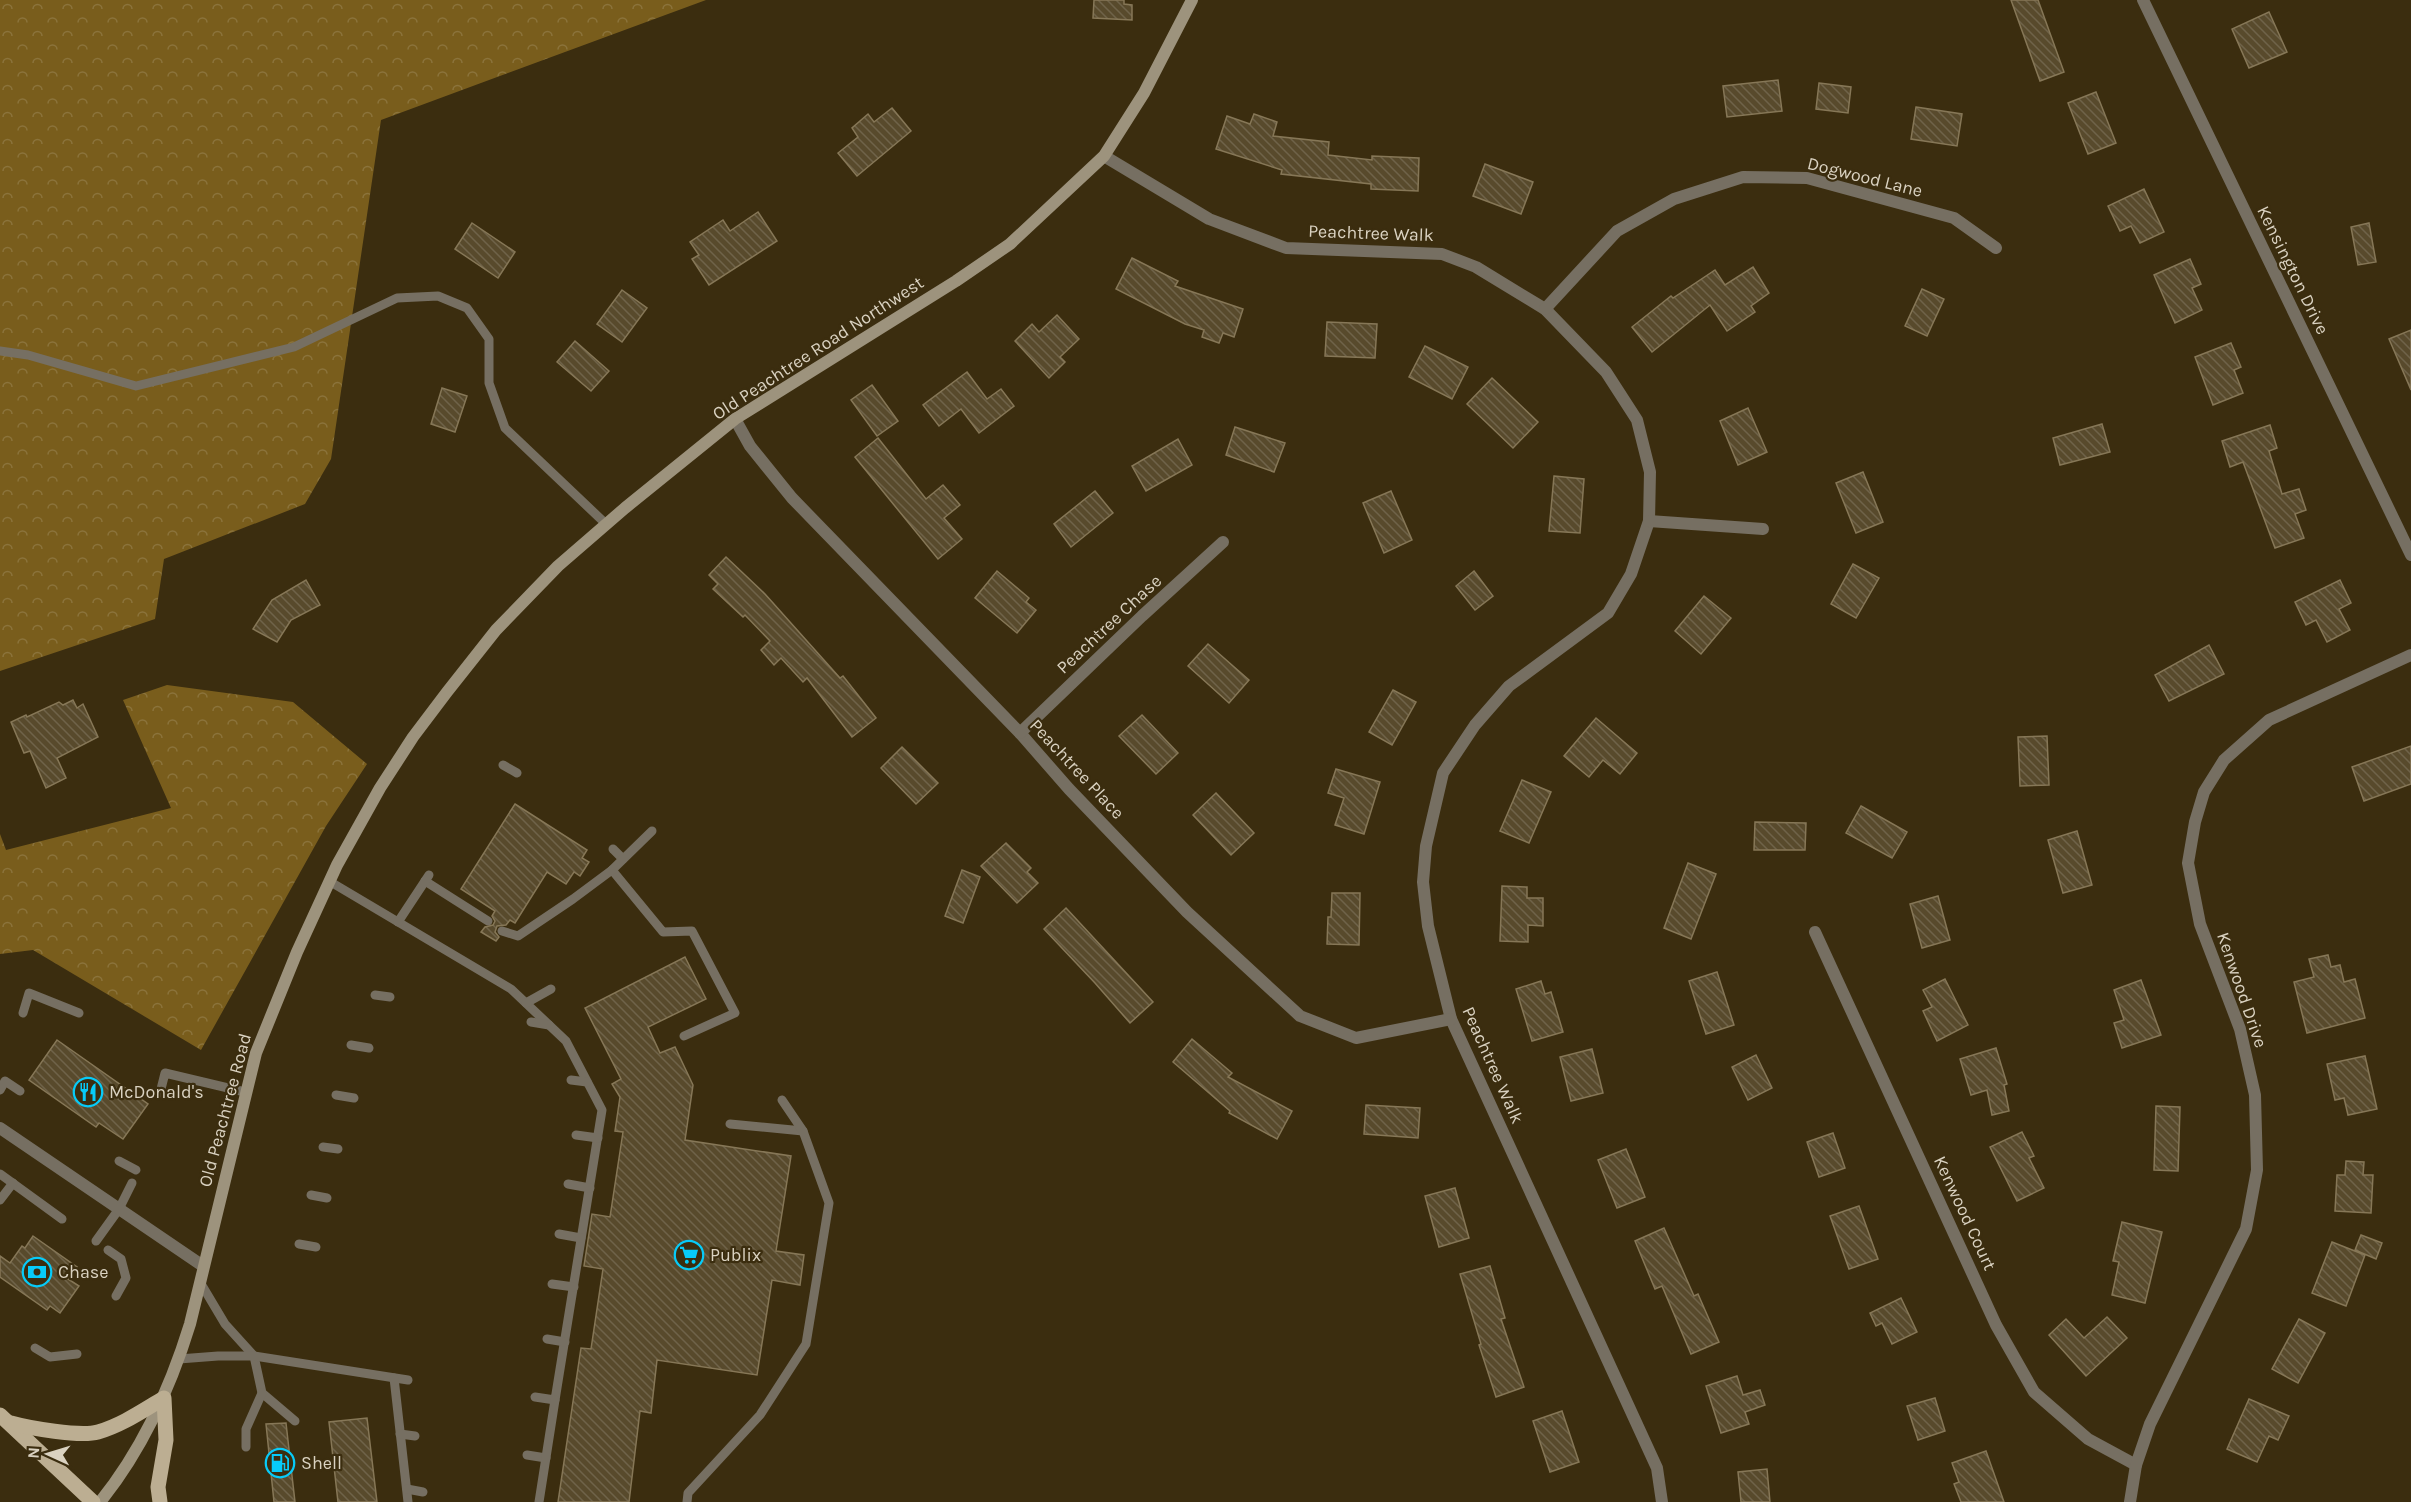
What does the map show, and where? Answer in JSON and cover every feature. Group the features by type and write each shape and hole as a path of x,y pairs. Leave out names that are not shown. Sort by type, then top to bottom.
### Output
{"main road":[{"name":"Old Peachtree Road Northwest","path":"414,737 496,630 558,566 606,524 735,419 957,281 1010,244 1104,156 1144,93 1192,0"},
{"name":"Old Peachtree Road","path":"100,1502 136,1453 164,1398 179,1359 256,1053 297,952 329,881 380,788 414,737"},
{"path":"5,1419 33,1429 95,1433 125,1422 164,1398 166,1440 158,1487 160,1502"},
{"path":"5,1419 93,1502"}],"street":[{"name":"Kensington Drive","path":"2144,0 2411,555"},
{"name":"Peachtree Walk","path":"1104,156 1209,219 1286,248 1442,254 1476,267 1545,309 1606,372 1637,420 1650,472 1649,521 1631,574 1608,613 1509,686 1475,725 1443,773 1426,846 1423,882 1428,926 1451,1019 1657,1468 1662,1502"},
{"name":"Dogwood Lane","path":"1545,309 1617,231 1674,199 1743,177 1807,178 1922,209 1954,218 1996,248"},
{"name":"Peachtree Place","path":"735,419 750,446 792,498 1020,733 1069,789 1187,912 1300,1016 1356,1038 1451,1019"},
{"path":"1649,521 1763,530"},
{"name":"Peachtree Chase","path":"1020,733 1223,542"},
{"name":"Kenwood Drive","path":"2130,1502 2136,1465 2150,1424 2246,1229 2257,1170 2255,1095 2240,1029 2200,924 2188,863 2195,822 2205,792 2224,760 2269,720 2411,655"},
{"name":"Kenwood Court","path":"1815,932 1996,1325 2034,1392 2088,1439 2136,1465"},
{"path":"0,1128 203,1266"}],"lane":[{"path":"0,351 28,355 136,386 294,347 397,298 438,296 467,308 489,339 489,383 505,428 606,524"},
{"path":"503,765 517,773"},
{"path":"502,931 518,936 612,870 652,831"},
{"path":"613,849 623,859"},
{"path":"612,870 663,932 692,931 735,1013 684,1036"},
{"path":"398,922 427,878 488,921"},
{"path":"329,881 511,989 566,1041 602,1110 539,1502"},
{"path":"526,1003 551,989"},
{"path":"22,1013 29,993 79,1013"},
{"path":"375,995 390,997"},
{"path":"531,1022 549,1025"},
{"path":"351,1045 369,1048"},
{"path":"160,1093 165,1073 245,1092"},
{"path":"571,1080 587,1082"},
{"path":"2,1086 20,1091"},
{"path":"336,1095 354,1098"},
{"path":"687,1502 688,1493 760,1415 806,1344 829,1203 803,1131 782,1100"},
{"path":"730,1124 803,1131"},
{"path":"576,1135 598,1138"},
{"path":"323,1147 338,1149"},
{"path":"118,1161 136,1170"},
{"path":"0,1174 62,1219"},
{"path":"0,1200 13,1183"},
{"path":"96,1241 119,1209 132,1183"},
{"path":"568,1184 590,1188"},
{"path":"312,1195 327,1198"},
{"path":"560,1234 582,1238"},
{"path":"299,1244 316,1247"},
{"path":"108,1250 121,1258 126,1278 116,1296"},
{"path":"200,1282 225,1324 254,1356 262,1393 246,1429 246,1447"},
{"path":"552,1284 574,1287"},
{"path":"547,1339 565,1342"},
{"path":"35,1348 50,1358 77,1354"},
{"path":"179,1359 254,1356 408,1380"},
{"path":"394,1378 408,1502"},
{"path":"262,1393 295,1421"},
{"path":"535,1397 555,1400"},
{"path":"400,1434 415,1436"},
{"path":"527,1455 546,1458"},
{"path":"407,1490 423,1492"}],"green space":[{"path":"0,0 706,0 381,120 331,459 305,504 164,559 155,619 0,671"},
{"path":"167,685 293,702 367,764 326,826 201,1050 33,950 0,954 0,834 6,850 171,808 123,700"}],"building":[{"path":"1094,0 1124,0 1124,4 1132,5 1132,20 1093,18"},
{"path":"2011,0 2038,0 2064,72 2040,81"},
{"path":"2269,12 2287,52 2249,68 2232,29"},
{"path":"1778,80 1782,111 1727,117 1723,86"},
{"path":"1819,83 1851,87 1848,113 1816,109"},
{"path":"2096,92 2116,143 2088,154 2068,103"},
{"path":"1916,107 1962,114 1957,146 1911,139"},
{"path":"892,108 911,131 857,176 838,153 858,137 852,128 868,114 874,122"},
{"path":"1254,114 1277,122 1273,136 1329,142 1328,155 1372,160 1372,156 1419,158 1418,191 1371,189 1371,184 1281,174 1282,170 1216,149 1227,116 1250,124"},
{"path":"1485,164 1533,182 1521,214 1473,196"},
{"path":"2144,189 2164,232 2140,243 2131,226 2120,231 2108,206"},
{"path":"758,212 777,241 709,285 692,259 699,255 690,242 723,220 730,231"},
{"path":"472,223 515,252 498,278 455,249"},
{"path":"2369,223 2376,262 2358,265 2351,227"},
{"path":"1132,258 1178,281 1175,286 1243,309 1234,337 1223,333 1219,343 1202,337 1204,330 1185,324 1116,289"},
{"path":"2190,259 2201,284 2192,288 2202,310 2175,323 2154,275"},
{"path":"1753,267 1769,293 1751,306 1755,312 1727,331 1710,305 1652,352 1632,327 1671,296 1673,298 1715,270 1725,285"},
{"path":"1922,289 1944,299 1927,336 1905,326"},
{"path":"622,290 647,308 622,342 597,324"},
{"path":"1057,315 1079,339 1060,357 1065,362 1049,378 1015,341 1032,324 1039,332"},
{"path":"1327,322 1377,324 1375,358 1325,356"},
{"path":"2411,330 2411,390 2389,339"},
{"path":"575,341 609,371 591,391 557,362"},
{"path":"2231,343 2241,367 2234,370 2243,393 2213,405 2195,357"},
{"path":"1425,346 1468,367 1452,399 1409,377"},
{"path":"967,372 987,399 1001,389 1014,406 979,433 961,409 939,426 923,405"},
{"path":"1492,378 1538,422 1513,448 1467,404"},
{"path":"872,385 898,421 877,436 851,400"},
{"path":"442,388 467,396 455,432 431,424"},
{"path":"1748,408 1767,452 1738,465 1720,421"},
{"path":"2102,424 2110,452 2060,465 2053,438"},
{"path":"2270,425 2277,448 2269,451 2282,494 2299,489 2306,510 2295,514 2304,538 2275,548 2243,462 2230,467 2222,441"},
{"path":"1235,427 1285,443 1274,472 1226,455"},
{"path":"878,438 926,499 943,485 960,505 944,518 962,539 938,559 855,457"},
{"path":"1178,439 1192,465 1146,491 1132,466"},
{"path":"1863,472 1883,522 1856,533 1836,483"},
{"path":"1554,476 1584,479 1580,533 1549,531"},
{"path":"1095,491 1113,513 1071,547 1054,524"},
{"path":"1391,491 1412,540 1384,553 1363,503"},
{"path":"726,557 765,594 840,678 843,676 876,718 852,737 807,678 803,682 781,658 774,665 761,650 770,641 745,615 743,617 713,589 718,584 709,575"},
{"path":"1853,564 1879,578 1856,618 1831,604"},
{"path":"997,571 1029,598 1026,602 1036,610 1017,633 975,598"},
{"path":"1474,571 1493,596 1475,610 1456,586"},
{"path":"306,580 320,605 291,620 277,642 253,629 272,600"},
{"path":"2340,580 2351,603 2339,609 2350,630 2327,642 2316,620 2306,625 2295,602"},
{"path":"1704,596 1731,618 1701,654 1675,631"},
{"path":"1208,644 1249,680 1229,703 1188,666"},
{"path":"2209,645 2224,674 2169,701 2155,675"},
{"path":"1393,690 1416,702 1392,745 1369,732"},
{"path":"73,700 77,708 83,704 98,737 57,758 66,778 46,788 30,751 24,753 11,722 59,702 63,705"},
{"path":"1142,715 1178,753 1156,774 1119,736"},
{"path":"1596,718 1637,753 1620,774 1603,760 1589,777 1564,756"},
{"path":"2047,736 2049,785 2020,786 2018,737"},
{"path":"2411,746 2411,784 2364,801 2352,767"},
{"path":"902,747 938,783 916,804 881,768"},
{"path":"1336,769 1380,782 1364,834 1335,825 1344,798 1328,793"},
{"path":"1522,780 1551,792 1529,843 1500,831"},
{"path":"1216,793 1254,833 1231,855 1193,815"},
{"path":"515,804 587,850 582,858 589,862 580,876 574,872 566,884 547,872 515,923 510,920 506,925 497,926 495,932 499,937 496,941 481,932 485,927 493,925 495,921 492,916 495,911 461,889"},
{"path":"1861,806 1907,832 1892,858 1846,833"},
{"path":"1755,822 1806,823 1805,850 1754,850"},
{"path":"2077,831 2092,885 2063,893 2048,840"},
{"path":"1006,843 1031,868 1027,872 1038,883 1017,903 981,866"},
{"path":"1688,863 1716,874 1691,939 1664,928"},
{"path":"962,870 980,877 963,923 945,916"},
{"path":"1502,886 1527,887 1527,898 1543,898 1543,926 1528,925 1528,942 1500,941"},
{"path":"1332,893 1360,893 1359,945 1327,944"},
{"path":"1938,896 1950,940 1922,948 1910,904"},
{"path":"1066,908 1153,1002 1130,1023 1044,929"},
{"path":"2328,955 2331,967 2340,965 2344,982 2355,979 2365,1018 2307,1033 2294,982 2314,977 2309,959"},
{"path":"685,957 706,999 648,1027 660,1053 675,1047 693,1085 685,1140 791,1156 776,1251 804,1255 800,1285 772,1280 757,1375 657,1360 651,1413 640,1411 629,1502 558,1502 581,1348 591,1349 603,1269 584,1266 592,1214 610,1217 623,1132 615,1131 620,1097 612,1084 621,1079 585,1008"},
{"path":"1717,972 1734,1025 1706,1034 1689,981"},
{"path":"1945,979 1968,1025 1937,1041 1923,1011 1932,1007 1923,990"},
{"path":"2141,980 2161,1035 2122,1048 2114,1023 2124,1020 2114,990"},
{"path":"1541,981 1545,994 1551,992 1563,1032 1532,1041 1516,989"},
{"path":"1192,1039 1232,1073 1228,1077 1292,1111 1277,1139 1229,1113 1230,1111 1173,1062"},
{"name":"McDonald's","path":"57,1040 148,1104 123,1139 99,1123 96,1127 29,1080"},
{"path":"1996,1048 2007,1084 2004,1085 2009,1111 1992,1115 1987,1090 1971,1095 1960,1059"},
{"path":"1592,1049 1603,1093 1571,1101 1560,1057"},
{"path":"1756,1055 1772,1088 1748,1100 1732,1067"},
{"path":"2365,1056 2377,1109 2348,1115 2344,1098 2335,1100 2327,1064"},
{"path":"1366,1105 1420,1108 1418,1138 1364,1134"},
{"path":"2156,1106 2180,1107 2178,1171 2154,1170"},
{"path":"2022,1132 2034,1156 2029,1158 2044,1188 2017,1201 1990,1147"},
{"path":"1833,1133 1845,1168 1819,1177 1807,1142"},
{"path":"1626,1149 1645,1197 1617,1208 1598,1160"},
{"path":"2346,1161 2364,1162 2363,1175 2373,1175 2371,1213 2335,1211 2337,1175 2345,1175"},
{"path":"1455,1188 1469,1238 1439,1247 1425,1196"},
{"path":"1859,1206 1878,1259 1849,1269 1830,1216"},
{"path":"2122,1222 2162,1232 2145,1303 2112,1295 2119,1262 2113,1261"},
{"path":"1664,1228 1694,1296 1698,1294 1719,1342 1691,1354 1662,1286 1655,1289 1635,1241"},
{"path":"2361,1235 2382,1243 2376,1259 2355,1250"},
{"name":"Chase","path":"33,1236 77,1267 68,1279 79,1286 60,1313 50,1306 47,1310 0,1277 0,1256 10,1263 22,1246 25,1248"},
{"path":"2332,1242 2365,1255 2346,1306 2312,1293"},
{"path":"1490,1266 1505,1318 1501,1319 1524,1387 1496,1397 1460,1274"},
{"path":"1901,1298 1917,1332 1892,1344 1882,1323 1876,1326 1870,1313"},
{"path":"2107,1317 2127,1338 2086,1376 2049,1335 2066,1319 2084,1338"},
{"path":"2299,1319 2325,1333 2298,1383 2272,1369"},
{"path":"1737,1376 1743,1395 1760,1390 1765,1405 1745,1412 1749,1424 1721,1433 1706,1386"},
{"path":"1935,1398 1945,1431 1918,1440 1907,1406"},
{"path":"2249,1399 2289,1416 2278,1440 2269,1436 2257,1462 2227,1449"},
{"path":"1562,1411 1579,1462 1550,1472 1533,1421"},
{"path":"367,1418 377,1502 338,1502 329,1422"},
{"name":"Shell","path":"286,1423 295,1502 274,1502 266,1424"},
{"path":"1986,1451 2004,1502 1961,1502 1954,1484 1959,1482 1952,1463"},
{"path":"1767,1469 1770,1502 1741,1502 1738,1472"}],"place":[{"name":"McDonald's","path":"88,1092"},
{"name":"Publix","path":"689,1255"},
{"name":"Chase","path":"37,1272"},
{"name":"Shell","path":"280,1463"}]}
